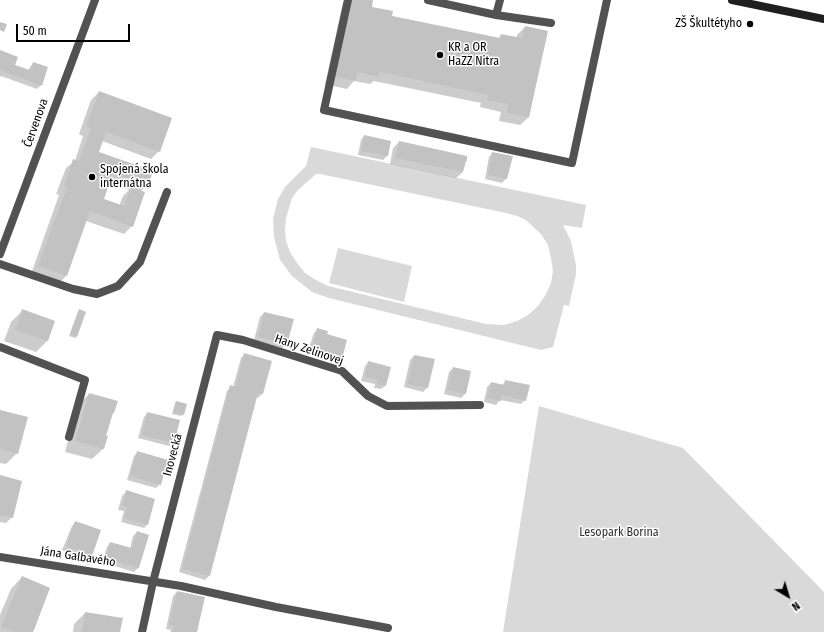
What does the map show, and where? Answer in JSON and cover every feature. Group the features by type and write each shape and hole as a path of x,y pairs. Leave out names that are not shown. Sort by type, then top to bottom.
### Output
{"street":[{"name":"Červenova","path":"0,254 95,0"},
{"path":"348,0 324,110 572,163 607,0"},
{"path":"428,0 496,15 550,23"},
{"path":"496,15 500,0"},
{"path":"732,0 824,19"},
{"path":"0,264 73,289 97,294 118,286 140,262 168,192"},
{"name":"Hany Zelinovej","path":"217,335 243,340 342,371 368,396 387,406 480,405"},
{"name":"Inovecká","path":"142,632 153,582 217,335"},
{"path":"0,347 85,380 69,437"},
{"name":"Jána Galbavého","path":"0,557 153,582"},
{"path":"153,582 181,586 276,607 388,628"}],"green space":[{"path":"311,147 586,205 582,228 563,225 571,241 576,265 576,274 569,306 564,305 553,347 541,350 329,298 312,292 292,276 280,260 274,237 273,219 278,199 285,187 306,166","holes":["316,174 506,213 526,220 541,234 548,245 553,271 551,283 546,294 538,306 528,315 517,321 504,325 486,324 328,286 316,280 305,273 290,252 286,241 285,229 286,218 292,198 298,190"]},
{"path":"338,248 412,266 404,302 329,283"},
{"name":"Lesopark Borina","path":"539,406 683,448 824,592 824,632 503,632"}],"building":[{"name":"KR a OR HaZZ Nitra","path":"349,0 373,0 372,7 393,11 392,16 500,38 501,34 522,38 525,26 548,31 529,117 507,113 508,104 487,100 488,95 380,72 379,77 357,72 356,81 333,76"},
{"path":"0,22 7,24 4,32 0,30"},
{"path":"0,50 18,57 15,65 30,70 33,62 48,67 42,86 0,70"},
{"path":"99,91 172,118 160,152 106,132 99,152 153,171 148,186 113,173 104,199 124,206 131,187 145,192 133,227 90,211 67,276 38,266 67,187 64,186 73,159 79,161 91,128 86,126"},
{"path":"364,135 391,141 388,156 361,151"},
{"path":"399,141 467,156 467,161 463,172 395,158"},
{"path":"492,152 513,156 507,179 488,175"},
{"path":"22,309 55,321 48,341 15,330"},
{"path":"79,309 86,312 77,337 70,334"},
{"path":"264,312 294,319 287,344 258,337"},
{"path":"317,328 328,331 327,334 347,340 342,359 311,350"},
{"path":"244,353 272,361 263,394 258,393 210,576 182,569 230,385 236,387"},
{"path":"414,355 435,359 428,388 407,384"},
{"path":"368,361 391,367 386,386 377,384 378,380 365,377"},
{"path":"453,367 471,371 466,394 447,390"},
{"path":"505,380 530,385 526,401 502,395 501,401 487,398 491,382 504,385"},
{"path":"89,393 118,401 106,436 108,436 104,449 75,441"},
{"path":"176,401 187,404 184,415 173,412"},
{"path":"0,410 28,417 18,454 0,449"},
{"path":"147,412 180,420 174,443 142,435"},
{"path":"137,451 168,460 161,485 130,476"},
{"path":"0,475 22,481 13,518 0,515"},
{"path":"126,490 155,499 148,525 124,518 127,507 122,506"},
{"path":"75,521 101,530 92,556 66,546"},
{"path":"137,531 149,535 139,568 105,559 110,542 132,548"},
{"path":"22,576 50,588 33,632 14,632 1,627"},
{"path":"177,591 205,597 197,632 173,632 174,626 169,625"},
{"path":"85,612 123,618 120,632 82,632"}],"place":[{"name":"ZŠ Škultétyho","path":"750,24"},
{"name":"KR a OR HaZZ Nitra","path":"440,55"},
{"name":"Spojená škola internátna","path":"92,177"}]}
